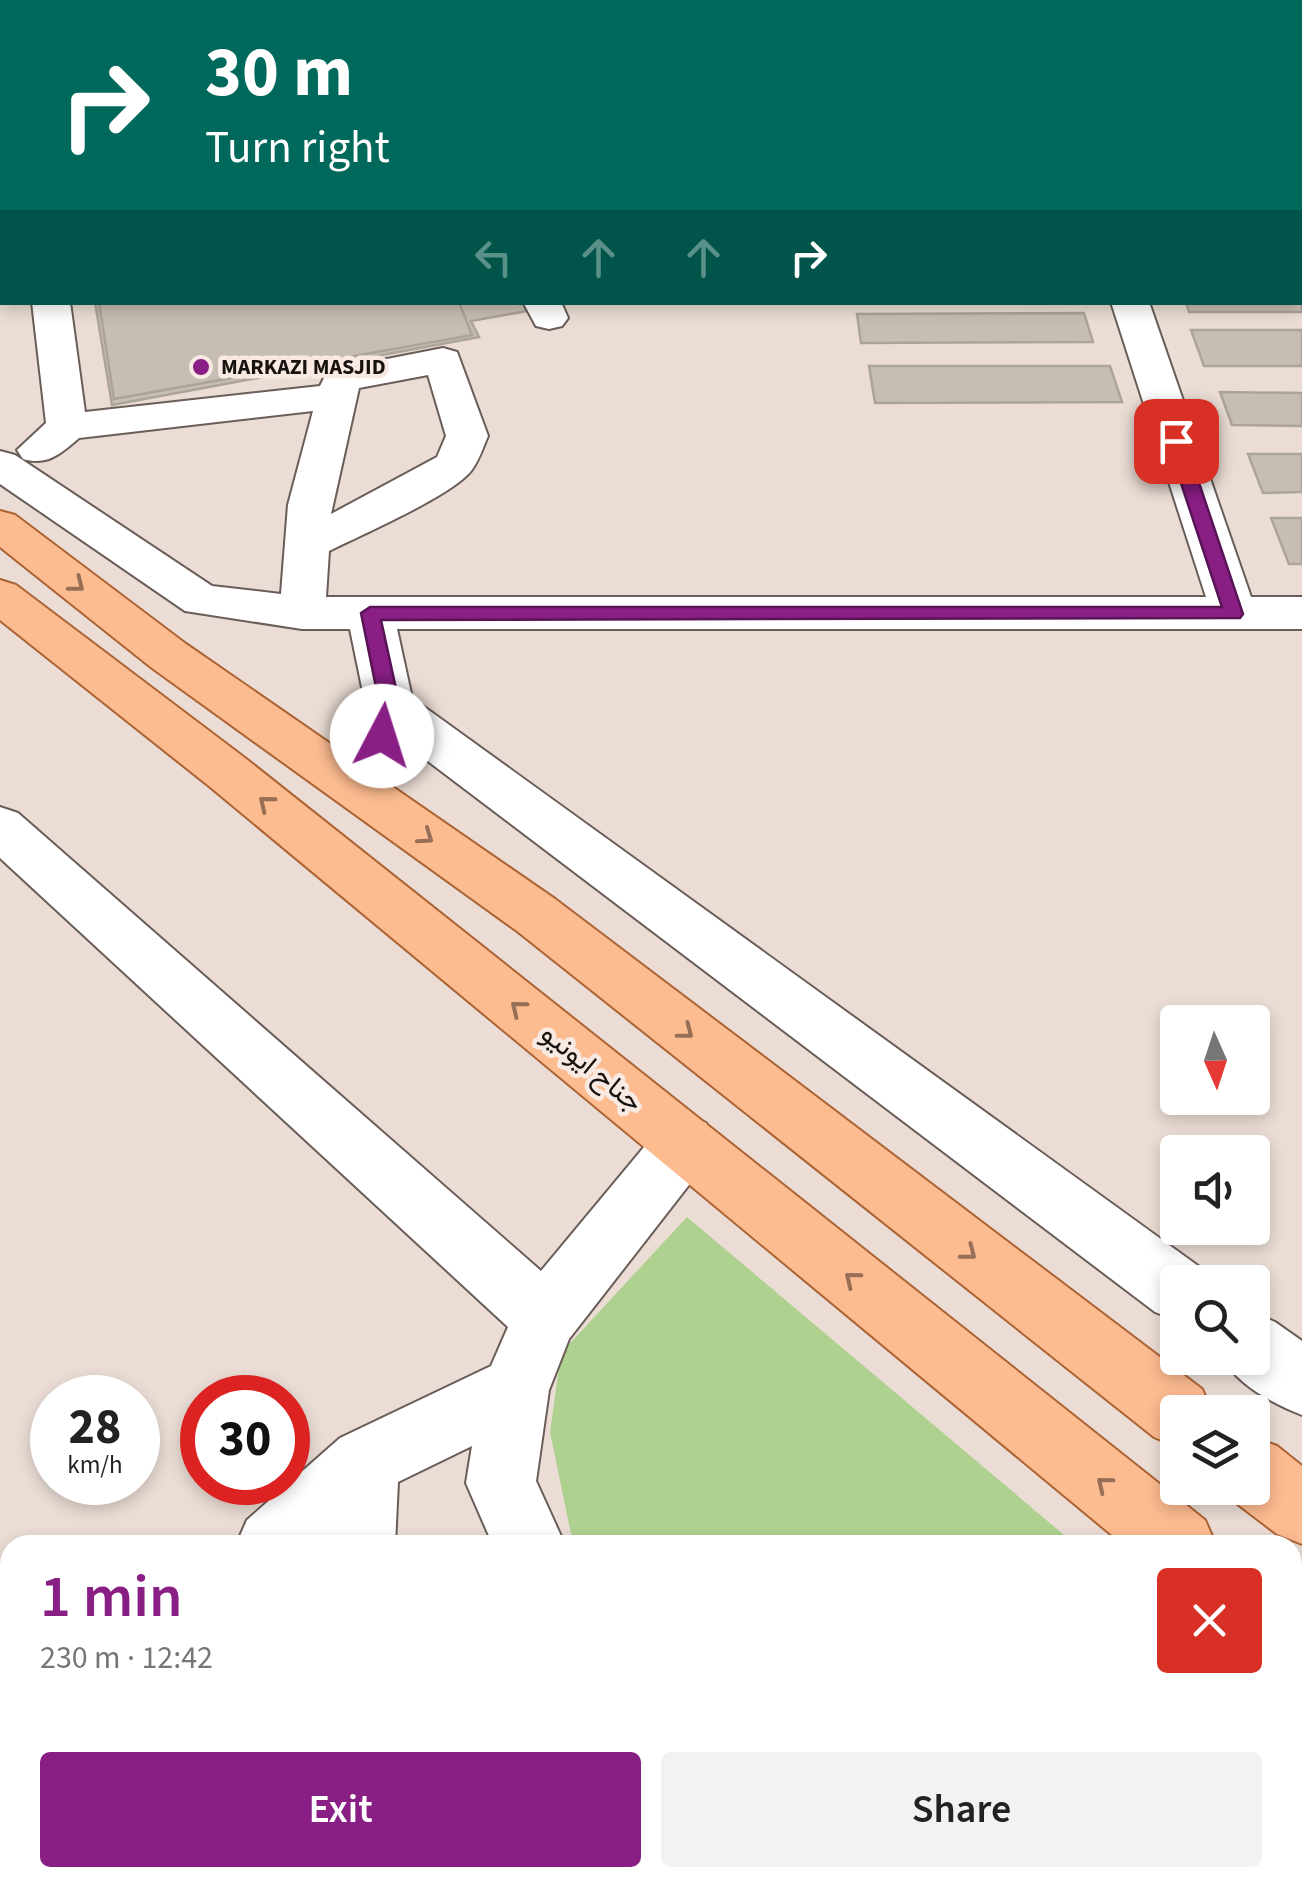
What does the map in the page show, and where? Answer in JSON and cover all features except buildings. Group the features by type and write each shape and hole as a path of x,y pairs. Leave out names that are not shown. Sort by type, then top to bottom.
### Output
{"main road":[{"path":"0,525 169,656 536,915 1160,1399"},
{"name":"جناح ایونیو","path":"0,596 227,772 1168,1535"},
{"path":"1270,1484 1302,1508"}],"street":[{"path":"51,305 67,426"},
{"path":"1131,305 1234,614"},
{"path":"302,613 310,505 341,380 443,360 466,436 454,465 406,495 308,542"},
{"path":"337,396 67,426 5,468 201,600 302,613 1302,614"},
{"path":"364,793 390,707 370,613"},
{"path":"390,707 1160,1277"},
{"path":"0,826 545,1317"},
{"path":"525,1535 502,1483 515,1390 545,1317 684,1144"},
{"path":"1270,1358 1302,1382"},
{"path":"283,1535 364,1462 515,1390"},
{"path":"360,1535 364,1462"}],"green space":[{"path":"687,1217 1064,1535 572,1535 550,1432 561,1353"}],"place":[{"name":"MARKAZI MASJID","path":"201,367"}],"route":[{"path":"382,736 390,707 370,613 1234,614 1176,441"}]}
